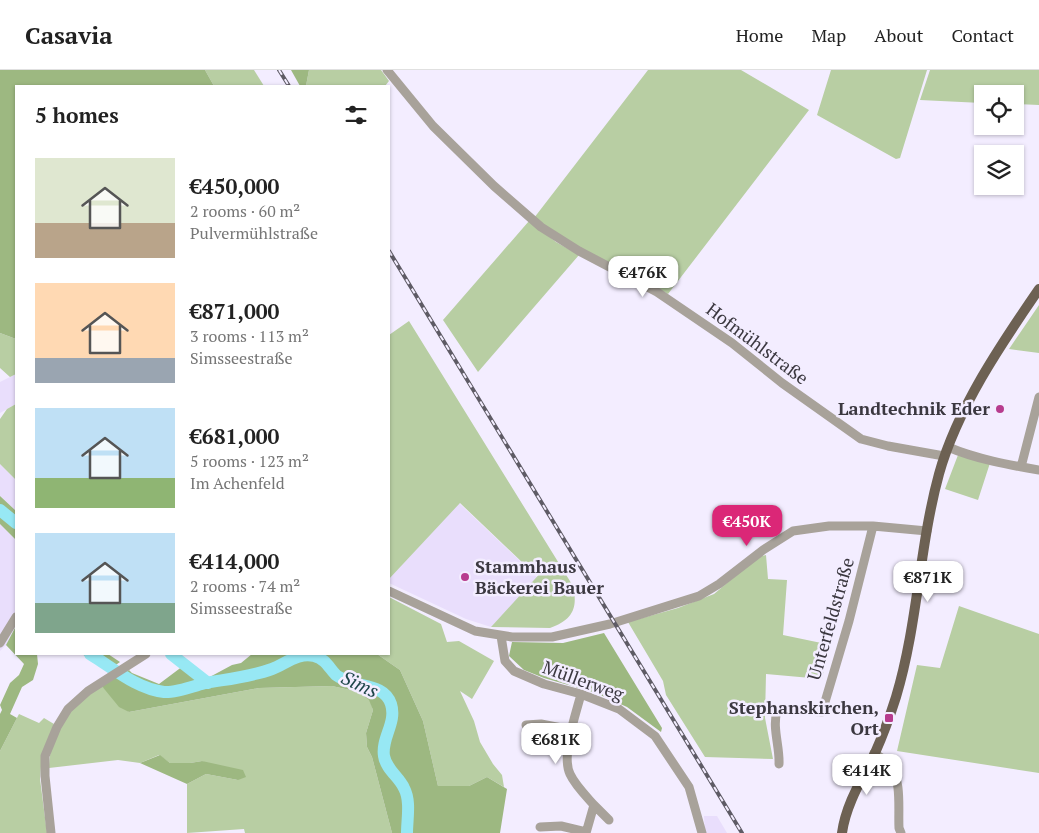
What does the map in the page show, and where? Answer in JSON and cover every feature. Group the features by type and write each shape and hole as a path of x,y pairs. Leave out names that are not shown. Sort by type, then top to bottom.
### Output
{"main road":[{"path":"842,833 853,794 889,718 905,662 932,504 946,451 976,387 1039,289"}],"street":[{"name":"Hofmühlstraße","path":"388,70 433,126 494,186 541,227 580,252 657,292 732,343 782,384 861,439 888,446 958,451 1021,468 1039,470"},
{"path":"1021,468 1039,398"},
{"path":"390,591 469,629 501,636 552,637 610,624 699,596 793,531 829,526 873,526 927,531"},
{"name":"Unterfeldstraße","path":"779,764 780,756 775,726 777,711 782,709 822,712 849,621 873,526"},
{"path":"0,643 15,619"},
{"name":"Müllerweg","path":"501,636 506,661 514,672 544,684 581,694 619,709 655,736 689,787 702,833"},
{"path":"50,833 44,776 45,756 57,727 68,709 88,691 144,655"},
{"path":"581,694 567,759 568,770 594,805 609,820"},
{"path":"526,725 541,724 572,730"},
{"path":"874,753 890,765 894,775 901,833"},
{"path":"540,827 561,826 586,832 594,805"}],"shaded area":[{"path":"15,374 15,405 0,413 0,382"},
{"path":"0,464 15,479 15,510 0,496"},
{"path":"459,503 538,578 491,627 466,619 390,583 390,578"},
{"path":"0,524 15,539 15,628 6,645 0,651"},
{"path":"704,816 717,816 727,833 705,833"}],"green space":[{"path":"0,70 205,70 213,85 15,85 15,339 0,333"},
{"path":"205,70 254,70 263,85 213,85"},
{"path":"291,70 309,70 306,85 299,85"},
{"path":"309,70 381,70 389,81 386,85 306,85"},
{"path":"648,70 741,70 809,110 668,294 576,247 534,218"},
{"path":"831,70 927,70 900,158 896,159 817,115"},
{"path":"930,70 1039,70 1039,105 1024,104 1024,85 974,85 974,103 920,100"},
{"path":"529,221 556,242 579,255 478,372 443,320"},
{"path":"1039,305 1039,353 1009,349"},
{"path":"409,321 573,586 574,607 569,617 558,625 550,628 491,627 544,569 537,561 525,565 460,503 390,578 390,334"},
{"path":"0,333 15,339 15,374 10,377 0,368"},
{"path":"15,405 15,479 0,464 0,419 7,409"},
{"path":"958,455 990,463 978,500 945,489"},
{"path":"0,496 15,510 15,539 0,524"},
{"path":"766,555 768,579 787,580 783,635 831,645 822,679 766,674 765,718 773,759 705,757 666,695 663,681 628,622 678,608 714,594 758,557"},
{"path":"390,598 441,624 447,642 459,641 494,661 472,699 460,691 474,721 480,742 502,775 504,787 487,777 469,786 438,786 423,721 400,670 378,655 390,655"},
{"path":"959,606 1039,634 1039,773 897,751 917,665 940,668"},
{"path":"15,628 15,654 6,645"},
{"path":"604,633 662,728 661,732 627,707 596,693 544,678 524,670 509,656 512,642 563,643"},
{"path":"15,655 37,655 38,664 33,680 22,687 10,714 17,718 0,751 0,714 2,710 0,705 10,683 19,675 24,664"},
{"path":"83,655 110,655 120,662 107,671"},
{"path":"251,655 378,655 400,670 423,721 438,786 469,786 487,777 507,789 500,833 392,833 372,757 367,747 366,733 373,710 369,700 359,692 332,686 259,688 129,712 119,707 101,685 129,670 159,684 187,663 206,679 232,665 241,663"},
{"path":"101,685 129,712 259,688 332,686 359,692 370,700 373,710 366,733 367,747 372,757 392,833 245,833 244,829 187,833 187,784 206,774 238,780 202,761 170,763 159,755 140,763 118,760 49,768 50,753 65,716"},
{"path":"19,714 39,723 44,718 54,724 42,754 40,779 47,833 0,833 0,751"},
{"path":"160,755 170,763 202,761 243,770 246,777 238,780 206,774 187,784 140,763"}],"waterway":[{"name":"Sims","path":"0,510 15,522"},
{"name":"Sims","path":"92,655 144,687 164,692 255,674 308,655"},
{"path":"172,655 208,683"},
{"name":"Sims","path":"308,655 322,659 341,678 379,690 388,698 391,704 392,718 385,743 384,756 387,765 402,784 406,793 408,804 407,833"}],"railway":[{"path":"279,70 288,85"},
{"path":"390,253 742,833"}],"place":[{"name":"Landtechnik Eder","path":"1000,409"},
{"name":"Stammhaus Bäckerei Bauer","path":"465,577"},
{"name":"Stephanskirchen, Ort","path":"889,718"}]}
